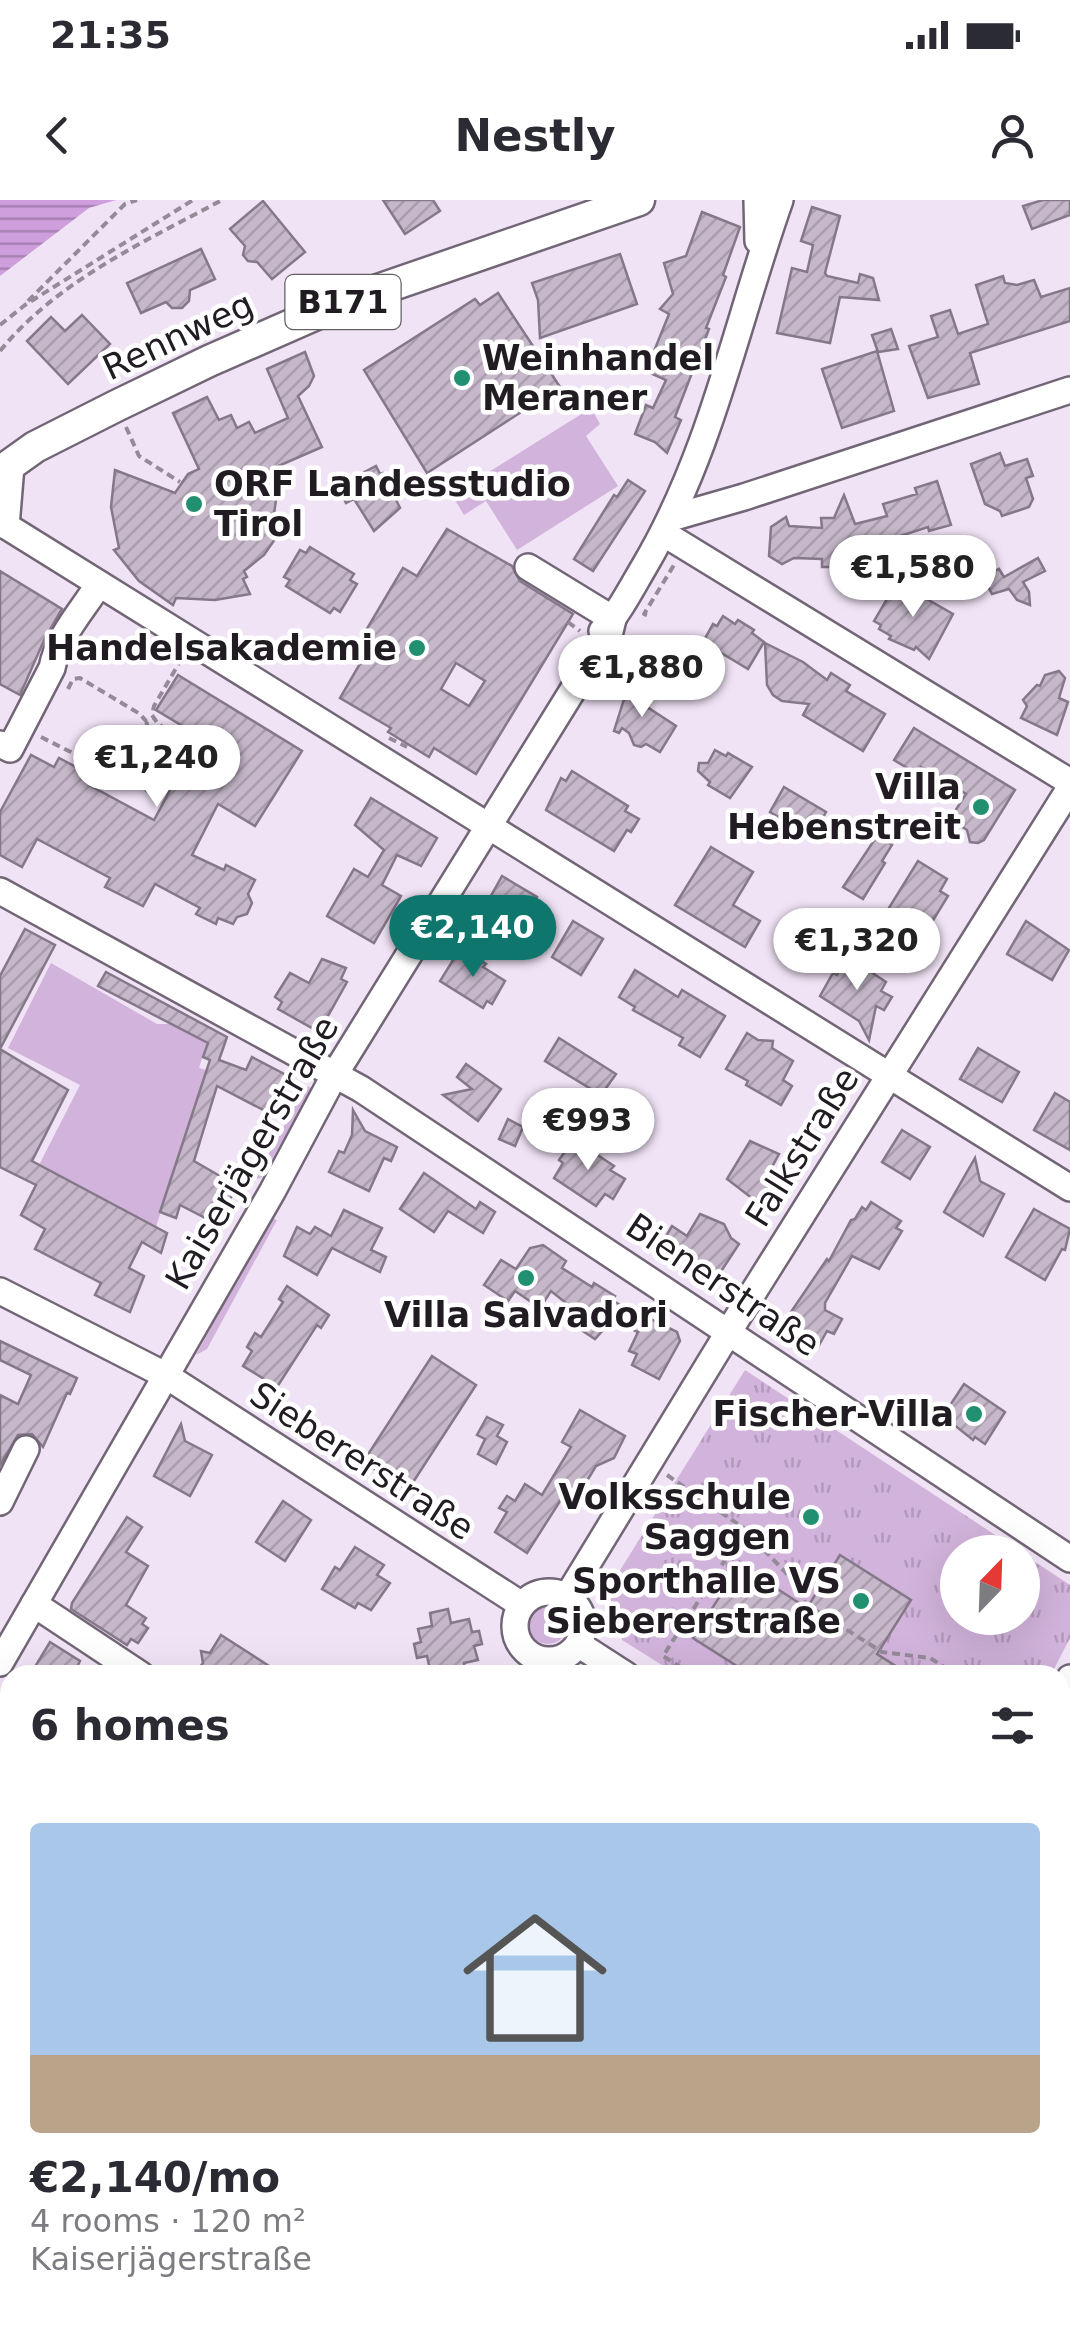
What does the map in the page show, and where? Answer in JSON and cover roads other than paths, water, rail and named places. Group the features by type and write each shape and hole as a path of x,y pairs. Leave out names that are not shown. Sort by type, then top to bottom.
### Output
{"main road":[{"name":"Rennweg","path":"4,465 209,360 346,301 639,200"}],"street":[{"name":"Kaiserjägerstraße","path":"756,266 760,214 757,200"},
{"name":"Kaiserjägerstraße","path":"0,1662 272,1192 335,1074 576,684 592,642 613,619 667,525 721,396 756,266 780,200"},
{"path":"667,525 1070,390"},
{"path":"4,465 2,525 93,593 192,642 1070,1188"},
{"path":"667,525 1070,785"},
{"path":"528,567 613,619"},
{"path":"0,744 10,750 70,624 93,593"},
{"name":"Falkstraße","path":"567,1597 1070,785"},
{"name":"Bienerstraße","path":"0,891 335,1074 1070,1559"},
{"name":"Siebererstraße","path":"0,1292 165,1376 522,1605"},
{"path":"0,1502 26,1449"},
{"path":"548,1592 567,1597 581,1614 578,1644 561,1658 540,1658 523,1664 515,1626 522,1605 529,1598 548,1592"},
{"path":"34,1604 127,1665"},
{"path":"578,1644 611,1665"}],"place":[{"name":"Weinhandel Meraner","path":"462,378"},
{"name":"ORF Landesstudio Tirol","path":"194,504"},
{"name":"Handelsakademie","path":"417,648"},
{"name":"Villa Hebenstreit","path":"981,807"},
{"name":"Villa Salvadori","path":"526,1278"},
{"name":"Fischer-Villa","path":"974,1414"},
{"name":"Volksschule Saggen","path":"811,1517"},
{"name":"Sporthalle VS Siebererstraße","path":"861,1601"}]}
